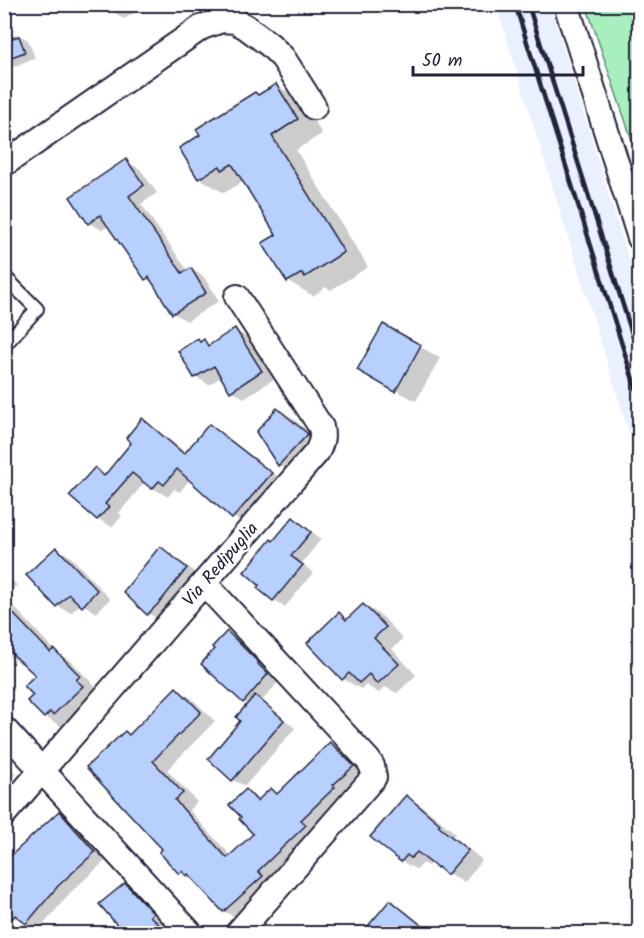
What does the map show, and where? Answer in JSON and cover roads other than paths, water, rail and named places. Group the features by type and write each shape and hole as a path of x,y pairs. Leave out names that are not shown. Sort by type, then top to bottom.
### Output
{"street":[{"path":"566,4 639,238"},
{"path":"4,164 202,27 222,20 235,21 270,45 283,58 314,107"},
{"name":"Via Redipuglia","path":"4,814 317,452 321,444 323,436 321,427 237,297"},
{"path":"204,583 368,760 374,777 237,933"},
{"path":"4,729 191,933"}],"lane":[{"path":"4,276 37,309 4,346"}],"railway":[{"path":"515,4 640,402"},
{"path":"528,4 640,359"}]}
